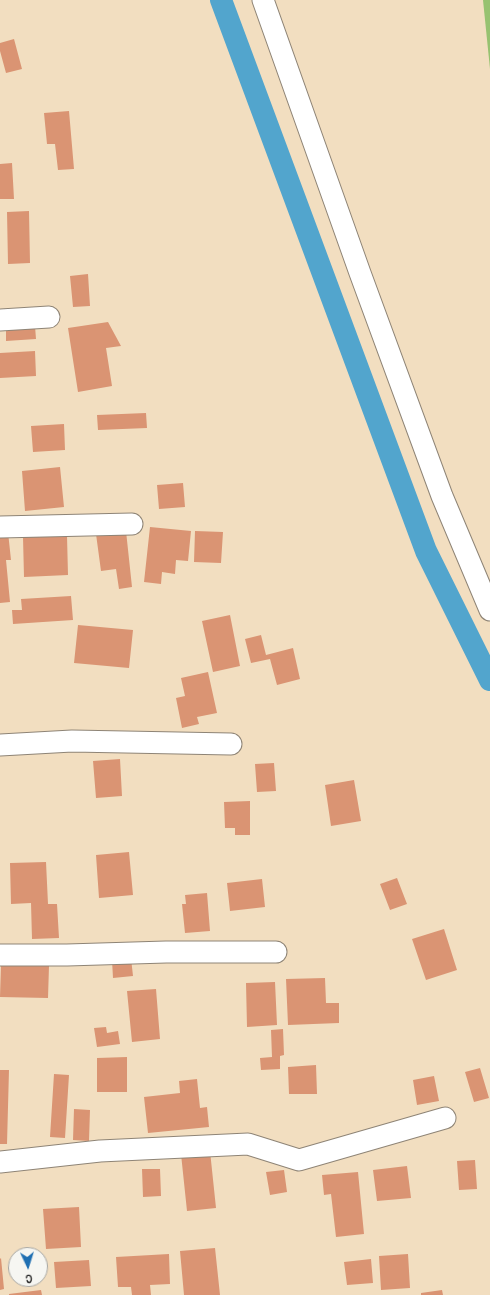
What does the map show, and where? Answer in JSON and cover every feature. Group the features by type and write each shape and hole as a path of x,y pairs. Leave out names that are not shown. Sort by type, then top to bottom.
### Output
{"street":[{"path":"263,0 360,273 439,488 490,610"},
{"path":"0,320 49,317"},
{"path":"0,527 132,524"},
{"path":"0,745 72,741 231,744"},
{"path":"0,955 276,952"},
{"path":"0,1162 100,1151 248,1144 299,1160 445,1118"}],"green space":[{"path":"483,0 490,0 490,69"}],"building":[{"path":"14,39 22,69 6,73 0,51 0,43"},
{"path":"69,111 74,169 58,170 55,144 47,144 44,113"},
{"path":"12,163 14,199 0,199 0,164"},
{"path":"29,211 30,263 8,264 7,212"},
{"path":"88,274 90,306 73,307 70,276"},
{"path":"108,322 121,346 106,348 112,386 78,392 68,328"},
{"path":"35,326 36,339 6,341 6,327"},
{"path":"35,351 36,376 0,378 0,353"},
{"path":"146,413 147,428 98,430 97,415"},
{"path":"64,424 65,450 33,452 31,426"},
{"path":"60,467 64,507 25,511 22,471"},
{"path":"183,483 185,507 159,509 157,485"},
{"path":"150,527 191,531 188,561 176,560 175,574 162,572 161,584 144,582"},
{"path":"126,531 132,587 119,589 116,569 101,571 96,534"},
{"path":"195,531 223,532 221,563 194,562"},
{"path":"8,532 11,560 6,560 10,602 0,603 0,533"},
{"path":"67,536 68,575 24,577 23,537"},
{"path":"71,596 73,620 13,624 12,610 22,610 21,599"},
{"path":"230,615 240,666 213,672 202,621"},
{"path":"78,625 133,630 129,668 74,663"},
{"path":"261,635 266,655 293,648 300,679 277,685 270,659 251,663 245,639"},
{"path":"208,672 217,713 197,717 199,724 182,728 176,698 185,696 181,678"},
{"path":"120,759 122,796 96,798 93,761"},
{"path":"274,763 276,791 257,792 255,764"},
{"path":"354,780 361,821 331,826 325,785"},
{"path":"250,801 250,835 235,835 235,828 225,828 224,802"},
{"path":"129,852 133,895 99,898 96,855"},
{"path":"46,862 48,904 57,904 59,938 32,939 31,903 11,904 10,863"},
{"path":"397,878 407,904 390,910 380,884"},
{"path":"262,879 265,907 230,911 227,883"},
{"path":"207,893 210,931 185,933 182,904 186,904 185,895"},
{"path":"444,929 457,970 426,980 412,939"},
{"path":"131,958 133,976 113,978 112,960"},
{"path":"1,965 49,966 48,998 0,997"},
{"path":"325,978 326,1003 339,1003 339,1023 288,1025 286,979"},
{"path":"275,982 277,1025 247,1027 246,983"},
{"path":"156,989 160,1039 132,1042 127,991"},
{"path":"106,1027 107,1033 118,1031 120,1044 97,1047 94,1028"},
{"path":"283,1029 284,1055 280,1056 280,1069 261,1070 260,1058 272,1057 271,1030"},
{"path":"127,1057 127,1092 97,1092 97,1058"},
{"path":"316,1065 317,1094 289,1094 288,1067"},
{"path":"480,1068 489,1098 474,1102 465,1072"},
{"path":"0,1070 9,1070 7,1144 0,1144"},
{"path":"54,1074 69,1075 65,1138 50,1137"},
{"path":"434,1076 439,1101 417,1105 413,1080"},
{"path":"197,1079 200,1108 207,1107 209,1127 148,1133 144,1097 180,1093 179,1081"},
{"path":"74,1109 90,1110 89,1141 73,1140"},
{"path":"210,1151 216,1208 187,1211 181,1154"},
{"path":"475,1160 477,1189 459,1190 457,1161"},
{"path":"407,1166 411,1198 377,1201 373,1170"},
{"path":"142,1169 160,1169 161,1196 143,1197"},
{"path":"284,1170 287,1192 270,1195 266,1172"},
{"path":"358,1172 364,1234 336,1237 331,1194 324,1195 322,1175"},
{"path":"79,1207 81,1247 48,1249 48,1247 46,1247 43,1209"},
{"path":"215,1248 220,1295 184,1295 180,1251"},
{"path":"169,1254 170,1284 150,1285 151,1295 132,1295 131,1287 118,1287 116,1257"},
{"path":"408,1254 410,1288 381,1290 379,1256"},
{"path":"1,1258 4,1289 0,1290 0,1259"},
{"path":"371,1259 373,1283 347,1285 344,1262"},
{"path":"89,1260 91,1286 56,1288 54,1262"},
{"path":"41,1290 42,1295 9,1295 9,1294"},
{"path":"442,1290 443,1295 421,1295 421,1293"}],"waterway":[{"path":"221,0 426,551 490,680"}]}
